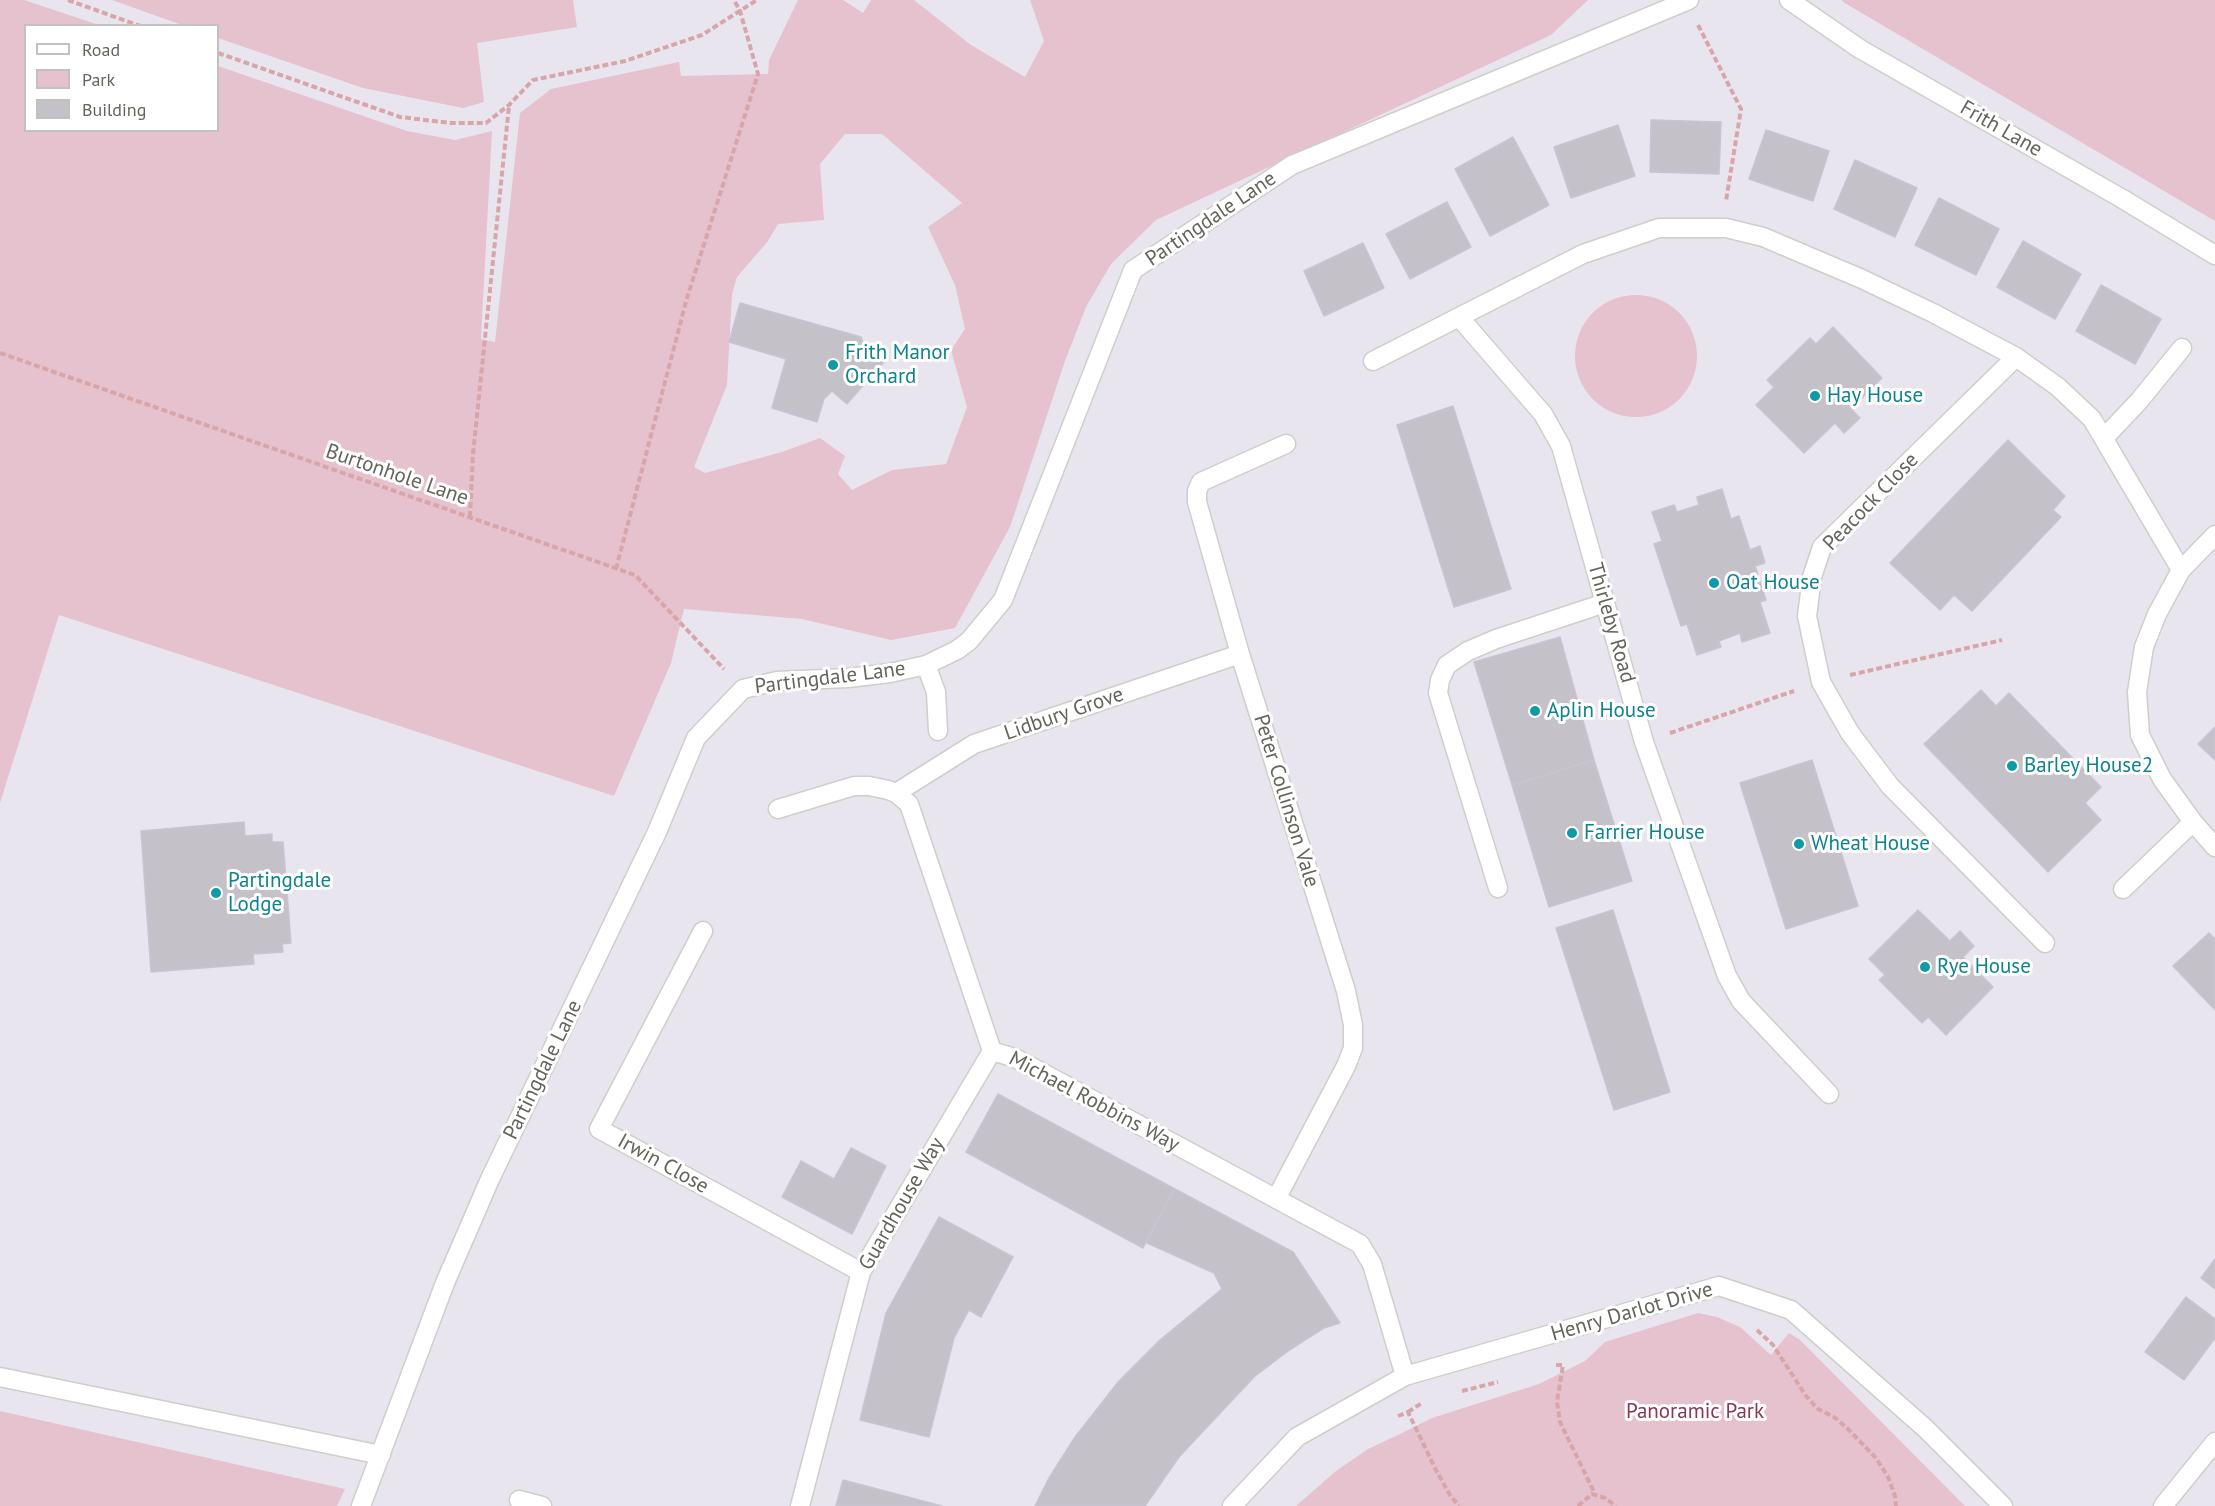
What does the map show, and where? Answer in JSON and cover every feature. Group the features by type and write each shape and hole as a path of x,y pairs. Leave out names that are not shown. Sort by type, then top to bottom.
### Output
{"street":[{"name":"Frith Lane","path":"1789,0 1860,49 2121,198 2215,255"},
{"name":"Partingdale Lane","path":"361,1506 445,1283 490,1179 657,832 696,738 743,689 777,681 848,678 890,673 926,665 957,650 969,640 1003,600 1133,270 1292,165 1687,1"},
{"path":"1373,361 1583,254 1659,228 1721,228 1763,237 1862,279 1933,313 2016,357 2058,387 2092,419 2181,570"},
{"name":"Thirleby Road","path":"1459,317 1543,414 1561,446 1644,742 1727,976 1741,1001 1829,1094"},
{"path":"2104,438 2139,401 2182,348"},
{"name":"Peacock Close","path":"2016,357 1822,547 1812,577 1808,616 1821,682 1850,733 1890,786 2045,943"},
{"name":"Peter Collinson Vale","path":"1276,1199 1346,1066 1353,1048 1353,1025 1346,991 1240,654 1197,502 1197,491 1201,482 1286,444"},
{"path":"2215,535 2181,570 2157,614 2144,647 2137,692 2140,735 2162,779 2193,822 2215,847"},
{"path":"1498,888 1438,693 1440,680 1447,665 1468,651 1496,639 1605,603"},
{"name":"Lidbury Grove","path":"897,793 974,744 1240,654"},
{"path":"926,665 936,692 938,731"},
{"path":"778,809 854,786 869,786 897,793"},
{"name":"Michael Robbins Way","path":"897,793 909,804 992,1051 1015,1058 1360,1244 1372,1264 1405,1376"},
{"path":"2123,889 2193,822"},
{"name":"Irwin Close","path":"703,931 599,1130 861,1272"},
{"name":"Guardhouse Way","path":"800,1506 861,1272 992,1051"},
{"name":"Henry Darlot Drive","path":"1232,1506 1297,1437 1405,1376 1719,1286 1791,1310 1926,1429 2003,1506"},
{"path":"0,1377 381,1455"},
{"path":"2163,1506 2214,1447"},
{"path":"519,1500 542,1506"}],"path":[{"path":"68,0 134,24"},
{"path":"616,568 687,298 758,74 740,11 734,0"},
{"path":"219,53 400,117 451,123 486,123 509,105 533,80 625,61 702,35 757,0"},
{"path":"1687,1 1741,109 1721,228"},
{"path":"470,517 473,454 509,105"},
{"name":"Burtonhole Lane","path":"0,353 635,575 743,689"},
{"path":"1644,742 1821,682 2002,640"},
{"path":"1751,1325 1773,1345 1806,1396 1818,1409 1834,1417 1876,1458 1888,1477 1896,1506"},
{"path":"1553,1364 1563,1365 1557,1402 1560,1422 1596,1496"},
{"path":"1460,1391 1469,1391 1506,1379"},
{"path":"1393,1418 1408,1412 1426,1400"},
{"path":"1408,1412 1436,1470 1459,1506"},
{"path":"1578,1506 1592,1494 1605,1498 1616,1506"}],"green space":[{"path":"0,0 24,0 96,24 24,24 24,132 219,132 219,66 407,131 455,140 492,131 481,339 495,342 520,113 551,89 679,62 681,76 768,74 769,60 798,0 843,0 863,13 871,0 914,0 971,45 1025,77 1044,41 1030,0 1588,0 1551,35 1156,220 1111,264 1086,307 1065,361 1010,527 955,628 891,640 802,619 684,609 671,663 614,796 59,615 0,803","holes":["845,134 882,134 962,203 928,227 955,285 965,329 951,350 967,407 946,464 892,470 852,490 838,474 845,456 820,438 782,452 705,473 694,467 727,385 732,294 737,277 768,241 778,224 824,220 820,164"]},
{"path":"112,0 573,0 577,27 477,43 484,102 463,108 363,88 219,38 219,24 179,24"},
{"path":"1842,0 2215,0 2215,221 1843,2"},
{"path":"1636,295 1659,299 1679,313 1693,333 1697,356 1693,379 1679,399 1659,413 1636,417 1613,413 1593,399 1579,379 1575,356 1579,333 1593,313 1613,299"},
{"name":"Panoramic Park","path":"1698,1313 1717,1317 1740,1327 1771,1355 1789,1333 1800,1340 1965,1506 1296,1506 1336,1471 1368,1449 1432,1418 1539,1384 1585,1361 1605,1342"},
{"path":"0,1411 345,1489 337,1506 0,1506"}],"building":[{"path":"1651,120 1721,122 1719,174 1650,172"},
{"path":"1618,125 1635,176 1571,198 1554,147"},
{"path":"1766,130 1829,151 1813,201 1749,179"},
{"path":"1513,137 1549,205 1490,236 1455,169"},
{"path":"1855,160 1917,188 1895,237 1834,209"},
{"path":"1939,198 1999,229 1976,275 1915,245"},
{"path":"1447,202 1471,247 1410,279 1386,234"},
{"path":"2023,241 2081,274 2055,319 1997,287"},
{"path":"1363,243 1384,288 1324,316 1304,271"},
{"path":"2101,285 2161,319 2135,364 2076,331"},
{"name":"Frith Manor Orchard","path":"740,303 861,337 864,347 872,344 883,350 885,360 878,370 864,375 866,382 847,404 832,391 824,399 817,422 772,408 786,359 729,342"},
{"name":"Hay House","path":"1833,327 1882,378 1851,409 1860,418 1844,433 1835,423 1804,453 1756,405 1774,387 1767,380 1810,338 1816,344"},
{"path":"1453,406 1511,589 1454,607 1397,425"},
{"path":"2008,440 2065,496 2053,510 2061,517 1972,611 1954,595 1940,610 1890,563"},
{"name":"Oat House","path":"1722,489 1731,519 1739,516 1750,550 1760,546 1765,563 1755,566 1766,600 1760,602 1770,633 1742,642 1740,633 1719,641 1721,647 1697,655 1687,624 1681,626 1654,544 1662,541 1652,512 1674,505 1677,512 1699,505 1697,497"},
{"name":"Aplin House","path":"1560,637 1594,760 1512,785 1474,662"},
{"name":"Barley House2","path":"1981,690 1996,706 2009,693 2101,787 2085,803 2101,820 2048,872 1924,744"},
{"path":"2215,727 2215,760 2198,744"},
{"name":"Farrier House","path":"1594,760 1632,881 1549,907 1512,785"},
{"name":"Wheat House","path":"1812,760 1858,906 1786,929 1740,783"},
{"name":"Partingdale Lodge","path":"244,822 245,836 272,834 272,842 283,842 291,943 282,944 283,952 253,954 254,964 151,972 141,831"},
{"path":"1613,910 1670,1092 1614,1110 1556,928"},
{"name":"Rye House","path":"1918,910 1950,941 1960,931 1974,946 1963,957 1993,987 1946,1035 1928,1017 1922,1023 1879,980 1885,975 1869,959"},
{"path":"2209,933 2215,939 2215,1010 2173,966"},
{"path":"998,1094 1175,1189 1143,1248 966,1152"},
{"path":"851,1148 886,1166 852,1234 782,1197 801,1161 834,1179"},
{"path":"1175,1189 1293,1252 1340,1323 1324,1328 1255,1376 1179,1457 1145,1506 1035,1506 1049,1478 1075,1437 1119,1381 1160,1340 1222,1289 1214,1273 1145,1242"},
{"path":"939,1217 1013,1257 981,1317 969,1310 954,1338 929,1437 860,1420 886,1313"},
{"path":"2215,1259 2215,1289 2201,1278"},
{"path":"2186,1297 2215,1319 2215,1338 2184,1380 2145,1352"},
{"path":"843,1480 942,1506 836,1506"}],"place":[{"name":"Frith Manor Orchard","path":"833,365"},
{"name":"Hay House","path":"1815,396"},
{"name":"Oat House","path":"1714,583"},
{"name":"Aplin House","path":"1535,711"},
{"name":"Barley House2","path":"2012,766"},
{"name":"Farrier House","path":"1572,833"},
{"name":"Wheat House","path":"1799,844"},
{"name":"Partingdale Lodge","path":"216,893"},
{"name":"Rye House","path":"1925,967"}]}
